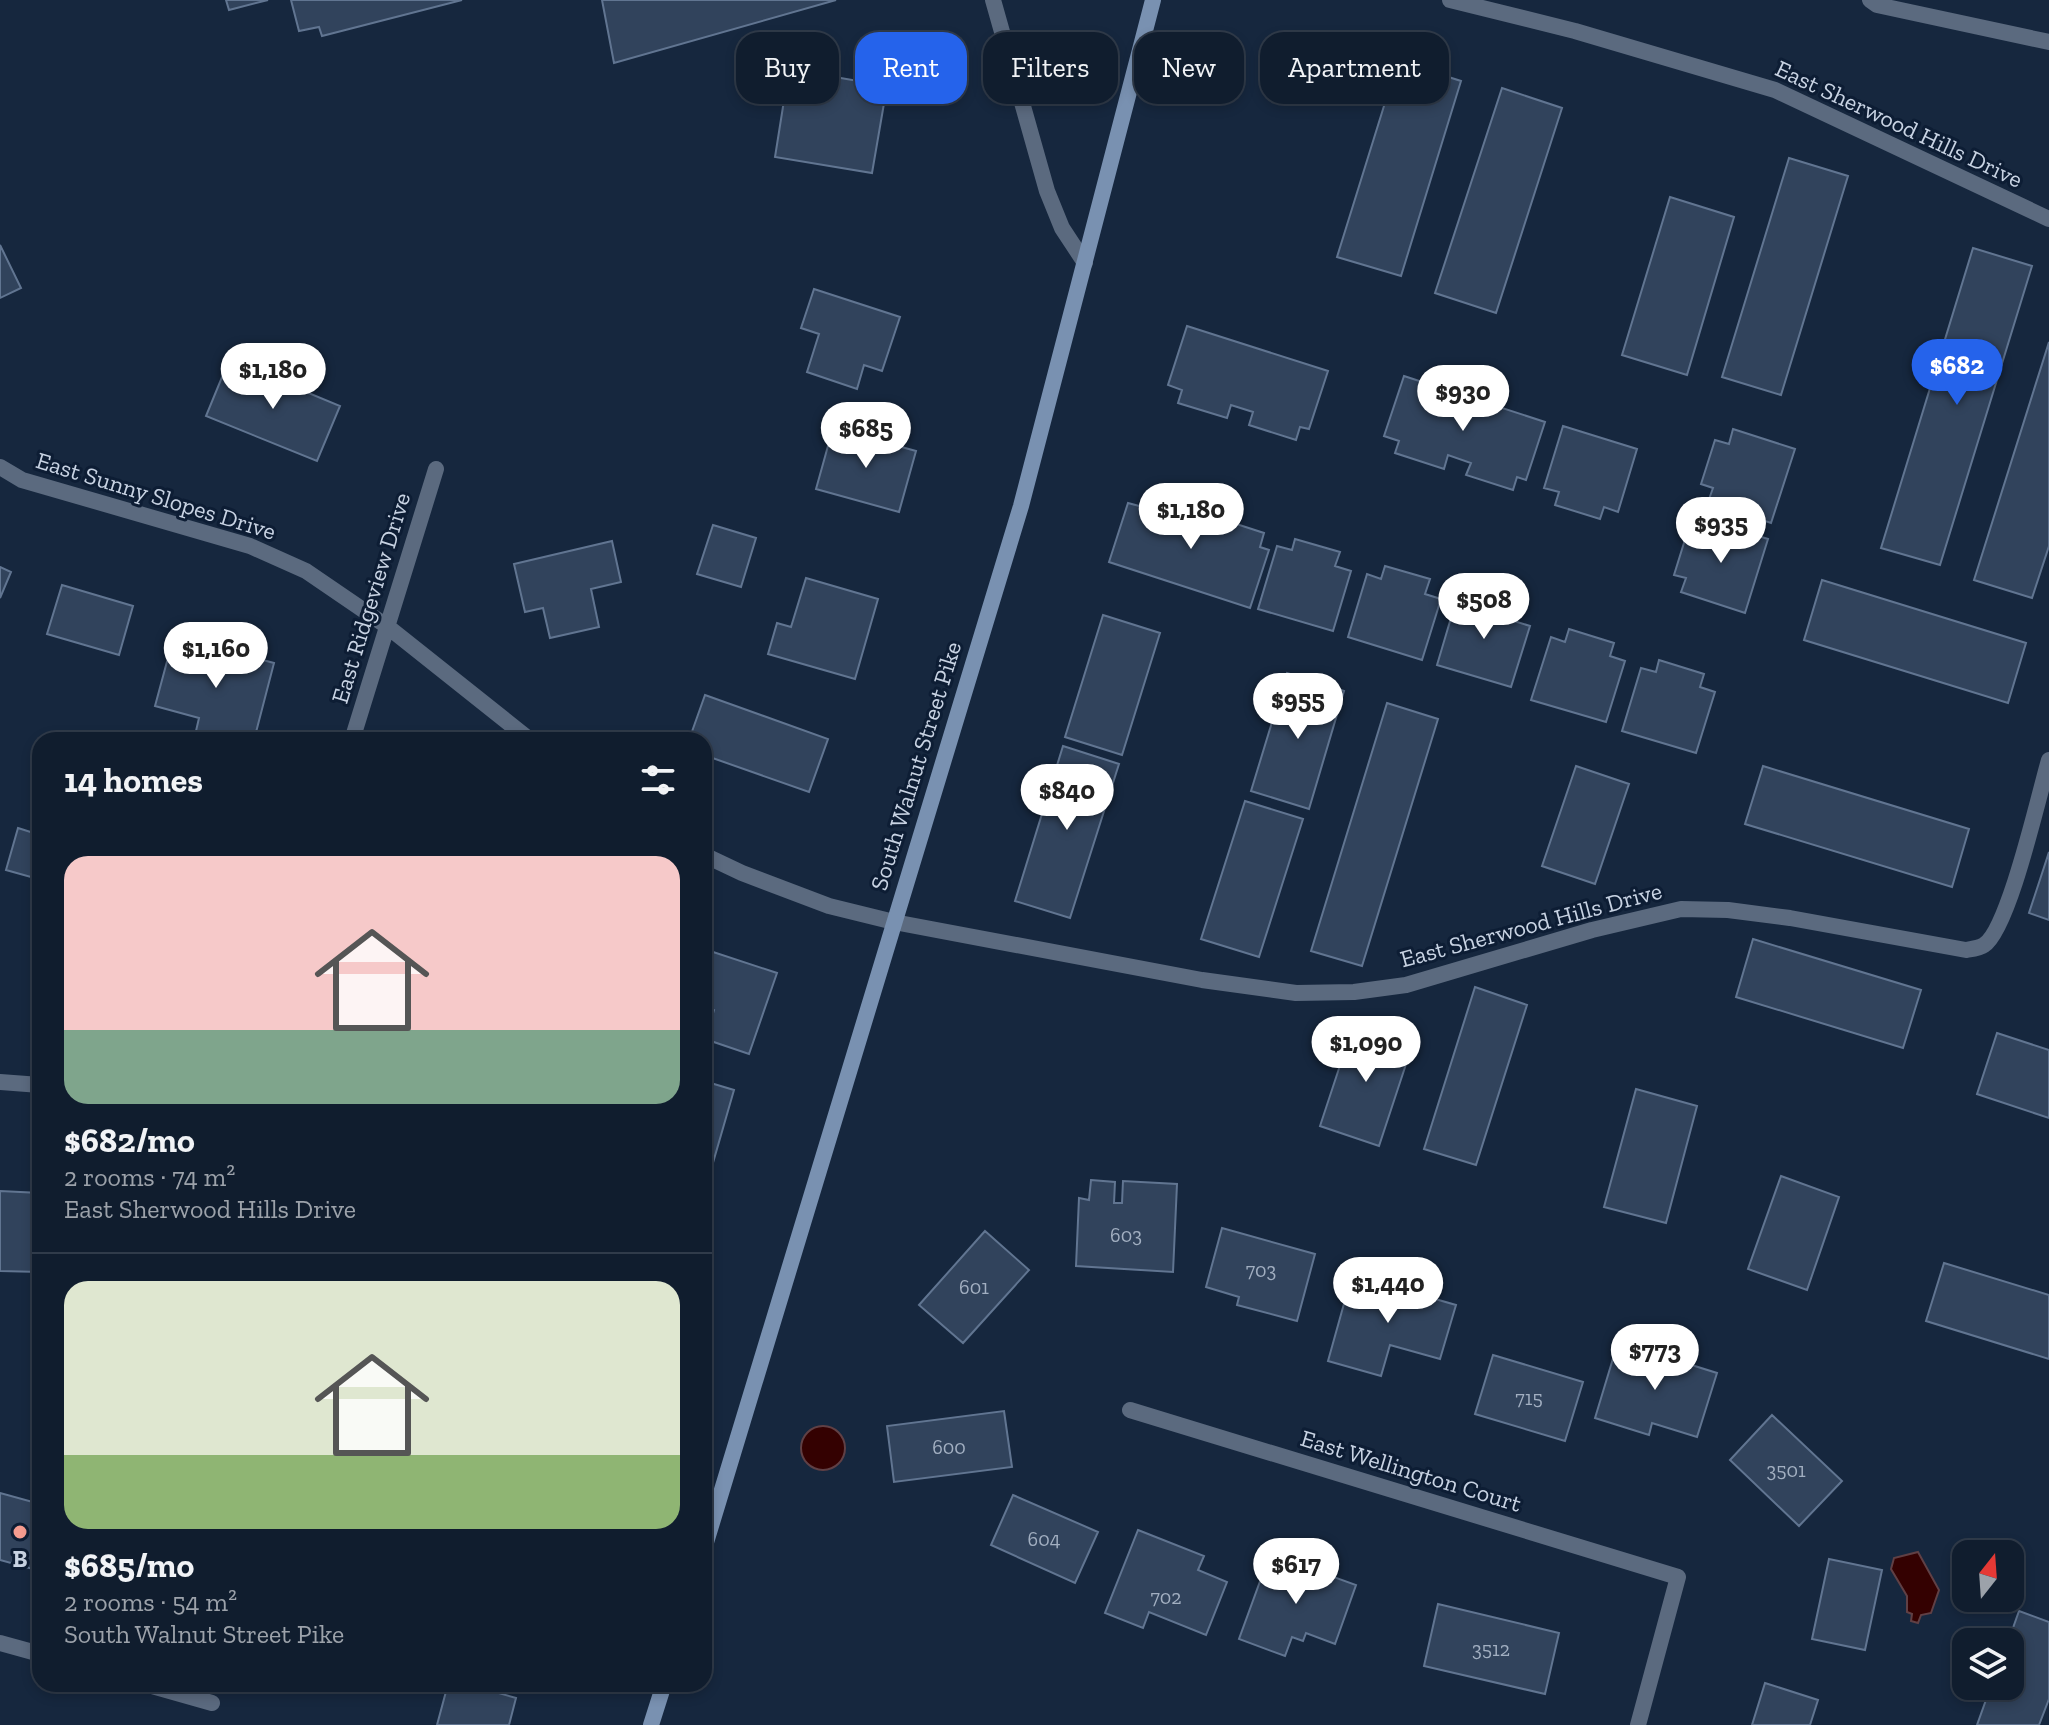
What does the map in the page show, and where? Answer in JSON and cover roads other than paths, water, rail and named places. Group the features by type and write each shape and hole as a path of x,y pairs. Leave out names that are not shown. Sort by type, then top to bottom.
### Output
{"street":[{"path":"993,0 1047,191 1062,228 1085,263"},
{"name":"South Walnut Street Pike","path":"712,1523 1021,506 1153,0"},
{"name":"East Sherwood Hills Drive","path":"1450,0 1575,31 1775,90 2049,219"},
{"path":"1870,0 1877,5 2049,42"},
{"name":"East Sunny Slopes Drive","path":"0,467 22,480 250,546 306,571 388,627 520,732"},
{"name":"East Ridgeview Drive","path":"355,732 436,469"},
{"name":"East Sherwood Hills Drive","path":"894,922 1202,980 1296,993 1354,992 1406,985 1592,930 1681,909 1728,910 1790,918 1966,950 1984,946 1995,933 2006,908 2049,760"},
{"path":"712,859 829,906 894,922"},
{"path":"0,1082 32,1084"},
{"name":"East Wellington Court","path":"1130,1410 1678,1577 1638,1725"},
{"path":"0,1643 32,1652"},
{"path":"173,1692 212,1703"},
{"path":"651,1725 661,1692"}],"place":[{"name":"B","path":"20,1532"}]}
